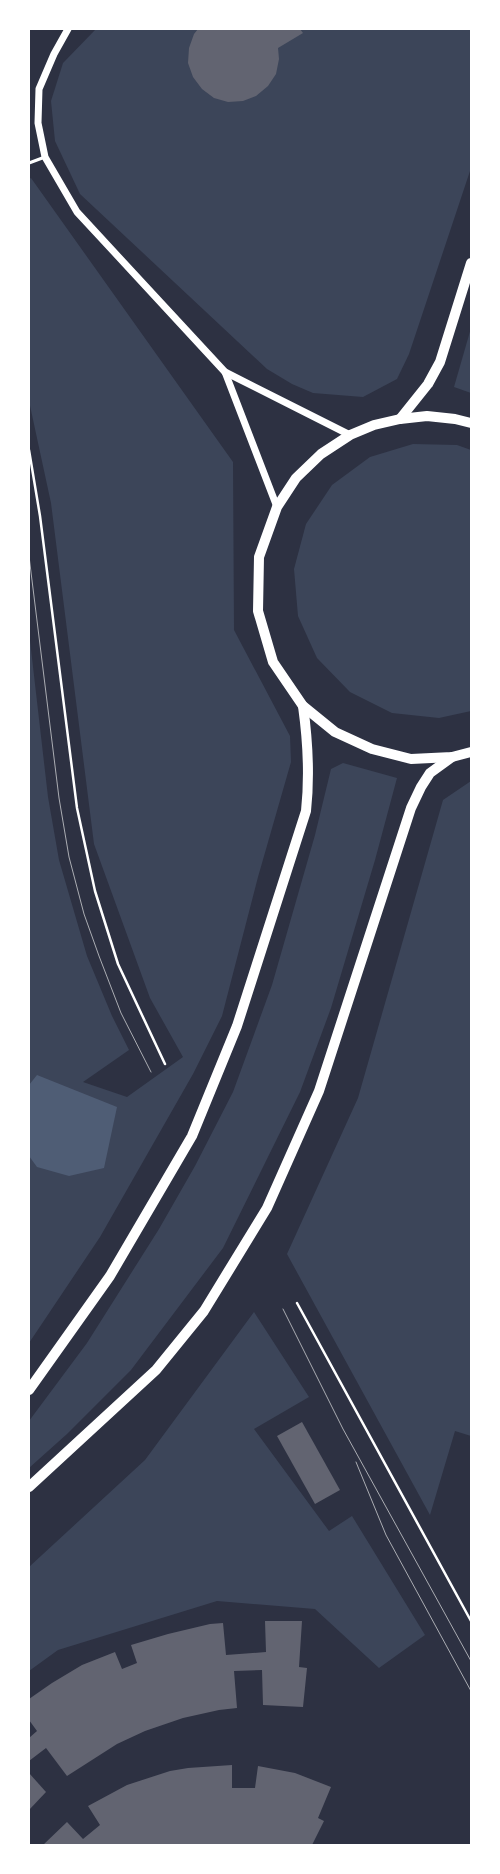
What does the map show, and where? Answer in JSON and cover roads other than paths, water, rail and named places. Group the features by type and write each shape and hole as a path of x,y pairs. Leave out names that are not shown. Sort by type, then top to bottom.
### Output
{"main road":[{"path":"400,419 428,384 440,362 471,263"},
{"path":"471,423 455,419 427,416 400,419 374,425 350,435 321,454 296,478 277,507 259,557 258,611 273,662 303,706 335,732 372,750 411,758 452,757 471,752"},
{"path":"29,1390 110,1276 192,1136 238,1026 306,811 309,778 308,740 303,706"},
{"path":"29,1487 156,1370 204,1311 267,1208 319,1091 411,808 421,786 430,773 452,757"}],"street":[{"path":"68,29 54,54 39,88 38,123 45,157 77,212 225,372 350,435"},
{"path":"225,372 277,507"}],"lane":[{"path":"29,163 45,157"}],"tram line":[{"path":"29,556 59,798 69,857 84,914 99,956 121,1013 151,1072"},
{"path":"283,1309 343,1429 471,1661"},
{"path":"356,1462 386,1535 471,1691"}]}
